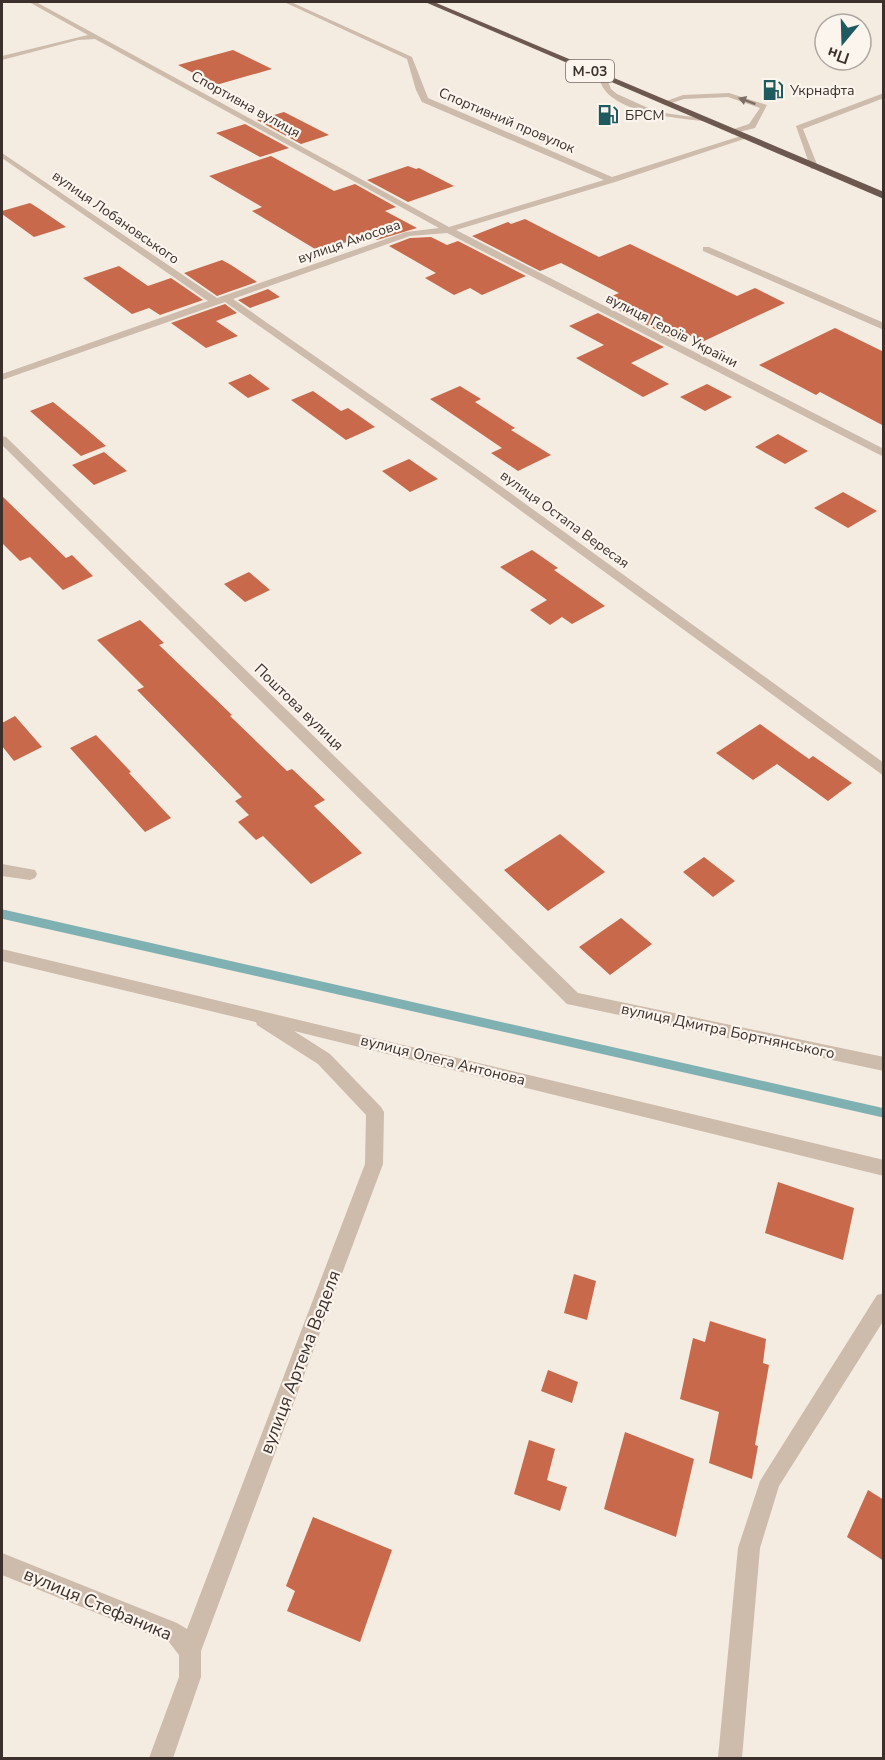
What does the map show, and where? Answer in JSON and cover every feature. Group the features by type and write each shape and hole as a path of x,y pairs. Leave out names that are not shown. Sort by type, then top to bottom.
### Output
{"highway":[{"name":"М-03","path":"429,2 884,196"}],"street":[{"name":"Спортивна вулиця","path":"32,2 448,230"},
{"name":"Спортивний провулок","path":"286,2 410,58 417,71 417,89 425,100 612,180"},
{"path":"2,58 78,38 97,37"},
{"path":"602,76 608,90 614,96 655,114 703,119"},
{"path":"665,103 683,97 729,95 764,107 752,126 734,132"},
{"path":"814,166 799,128 884,95"},
{"name":"вулиця Амосова","path":"2,377 409,234 448,230 748,138"},
{"name":"вулиця Лобановського","path":"2,155 220,299"},
{"name":"вулиця Героїв України","path":"448,230 884,454"},
{"path":"706,249 884,327"},
{"name":"вулиця Остапа Вересая","path":"220,299 480,476 884,771"},
{"name":"Поштова вулиця","path":"2,439 573,999"},
{"path":"2,870 30,874"},
{"name":"вулиця Олега Антонова","path":"2,956 253,1014 884,1168"},
{"name":"вулиця Дмитра Бортнянського","path":"573,999 884,1064"},
{"name":"вулиця Артема Веделя","path":"161,1758 190,1677 190,1651 374,1164 375,1112 324,1059 253,1014"},
{"path":"730,1758 749,1548 770,1482 884,1302"},
{"name":"вулиця Стефаника","path":"2,1564 177,1634 190,1651"}],"building":[{"path":"233,50 272,69 216,85 178,65"},
{"path":"284,112 329,135 301,144 257,120"},
{"path":"245,124 289,148 260,157 216,133"},
{"path":"271,156 334,191 355,184 396,207 385,211 417,228 377,240 368,234 320,252 252,211 262,207 209,176"},
{"path":"408,166 419,168 454,186 408,202 367,180"},
{"path":"30,203 66,227 34,237 2,214 2,211"},
{"path":"525,219 599,257 630,244 737,296 755,288 785,303 702,342 689,335 678,341 612,307 618,304 607,298 619,293 561,263 540,271 472,236 508,222 511,224"},
{"path":"431,237 447,245 458,241 526,276 482,295 470,288 454,295 425,278 436,273 389,246 410,238"},
{"path":"222,260 257,282 217,296 184,273"},
{"path":"119,266 148,286 171,278 203,300 160,315 149,308 132,314 83,278"},
{"path":"268,289 280,297 250,308 238,300"},
{"path":"225,304 237,313 216,321 238,336 206,348 171,323"},
{"path":"598,313 664,347 631,363 669,384 643,397 576,358 604,345 569,326"},
{"path":"835,328 884,352 884,426 820,392 816,395 759,365"},
{"path":"250,374 270,389 248,398 228,383"},
{"path":"707,384 732,397 705,411 680,397"},
{"path":"460,386 481,399 475,402 515,428 511,430 551,455 518,471 491,453 502,448 430,399"},
{"path":"313,391 341,411 348,408 375,427 346,440 291,400"},
{"path":"53,402 106,446 81,456 30,411"},
{"path":"778,434 808,451 785,464 755,447"},
{"path":"104,452 127,471 94,485 72,465"},
{"path":"409,459 438,479 410,492 382,471"},
{"path":"843,492 877,511 848,528 814,508"},
{"path":"2,496 66,558 72,555 93,576 63,590 30,557 20,561 2,543"},
{"path":"532,550 558,568 554,570 605,606 572,624 562,617 550,625 530,610 547,600 500,567"},
{"path":"249,572 270,590 245,602 224,584"},
{"path":"140,620 164,643 159,645 232,715 230,716 287,771 292,769 325,800 314,806 362,853 311,884 263,836 256,840 238,822 249,815 235,801 242,797 137,690 144,687 97,640"},
{"path":"15,716 42,747 14,761 2,746 2,723"},
{"path":"760,724 809,759 813,756 852,783 828,801 777,764 753,780 716,753"},
{"path":"96,735 171,818 145,832 70,748"},
{"path":"560,834 605,872 548,911 504,870"},
{"path":"704,857 735,881 713,897 683,872"},
{"path":"621,918 652,944 610,975 579,947"},
{"path":"778,1182 854,1208 843,1260 765,1233"},
{"path":"574,1274 596,1281 587,1320 564,1313"},
{"path":"710,1321 766,1339 763,1363 769,1365 755,1445 758,1446 752,1479 709,1463 719,1412 680,1399 693,1338 705,1342"},
{"path":"548,1370 578,1382 572,1403 541,1391"},
{"path":"625,1432 694,1459 676,1537 604,1509"},
{"path":"529,1440 555,1449 547,1480 567,1487 560,1511 514,1494"},
{"path":"868,1490 884,1500 884,1561 847,1537"},
{"path":"313,1517 392,1550 360,1642 287,1611 295,1591 286,1586"}],"waterway":[{"path":"2,914 884,1113"}],"place":[{"name":"Укрнафта","path":"773,90"},
{"name":"БРСМ","path":"608,115"}]}
